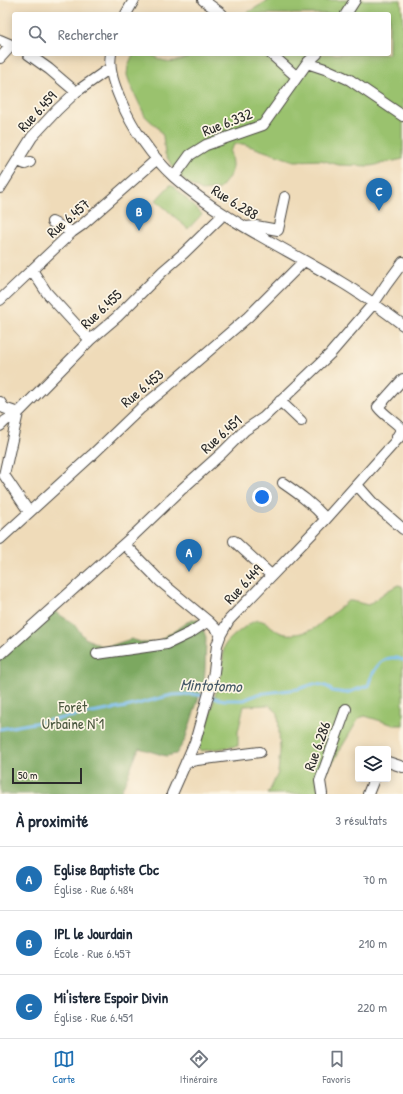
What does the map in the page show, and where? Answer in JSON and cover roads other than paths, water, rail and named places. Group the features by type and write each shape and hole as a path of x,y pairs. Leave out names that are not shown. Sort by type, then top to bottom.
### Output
{"street":[{"path":"127,12 134,0"},
{"path":"203,0 219,12"},
{"path":"347,12 355,0"},
{"path":"0,40 12,46"},
{"path":"0,58 12,47"},
{"path":"31,56 50,69 76,92"},
{"name":"Rue 6.288","path":"111,56 110,68 117,92 125,111 158,160 174,177 224,214 342,282 403,325"},
{"path":"273,56 296,77"},
{"name":"Rue 6.332","path":"174,177 190,155 206,145 263,125 307,62 314,56"},
{"path":"307,62 350,80 403,116"},
{"name":"Rue 6.459","path":"0,188 32,137 76,92 110,68"},
{"name":"Rue 6.457","path":"0,300 72,232 158,160"},
{"path":"18,161 25,164 30,162"},
{"path":"246,227 256,226 278,230 285,198"},
{"name":"Rue 6.455","path":"0,426 18,413 90,340 117,317 163,271 224,214"},
{"path":"52,222 72,232"},
{"name":"Rue 6.453","path":"0,539 141,408 248,317 304,261"},
{"name":"Rue 6.451","path":"0,655 124,544 245,430 263,418 330,354 374,304 403,262"},
{"path":"32,270 47,293 90,340"},
{"path":"394,442 402,429 397,422 386,416 378,408 403,379"},
{"path":"280,401 301,421"},
{"path":"0,402 4,408 18,413 4,475 29,512"},
{"name":"Rue 6.449","path":"172,794 195,742 214,672 217,645 229,620 326,519 403,433"},
{"path":"283,483 308,500 326,519"},
{"path":"357,484 372,502 402,526"},
{"path":"234,541 271,575"},
{"path":"124,544 161,582 208,621 221,634"},
{"path":"97,654 167,644 190,633 208,621"},
{"name":"Rue 6.286","path":"322,794 320,781 346,709"},
{"path":"186,762 260,752"},
{"path":"391,763 403,767"},
{"path":"368,794 373,782"}],"waterway":[{"name":"Mintotomo","path":"0,729 126,707 172,695 193,694 225,700 244,700 258,694 298,689 314,684 328,687 332,691 346,693 368,686 376,668 384,660 390,658 403,660"}],"place":[{"name":"Mi'istere Espoir Divin","path":"379,211"},
{"name":"IPL le Jourdain","path":"139,231"},
{"name":"Eglise Baptiste Cbc","path":"189,572"}],"park label":[{"name":"Forêt Urbaine N°1","path":"73,714"}]}
